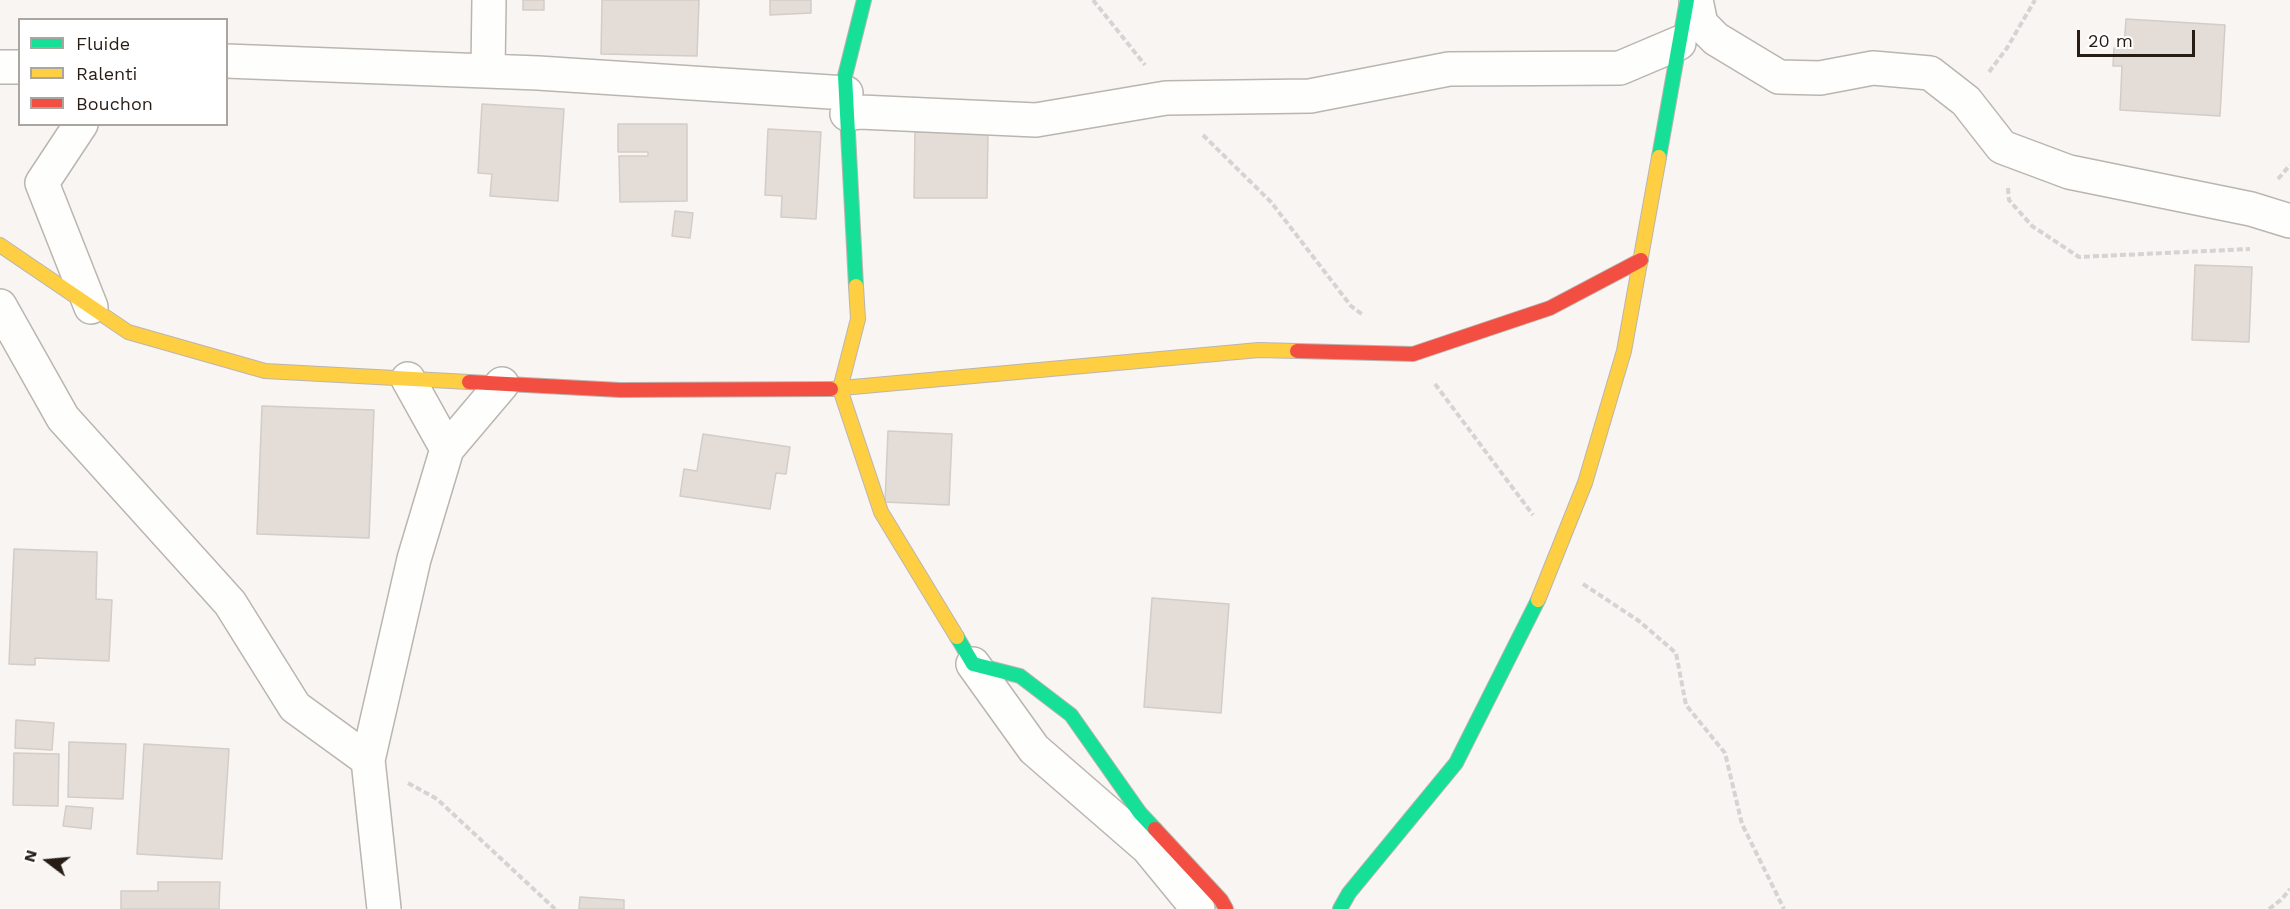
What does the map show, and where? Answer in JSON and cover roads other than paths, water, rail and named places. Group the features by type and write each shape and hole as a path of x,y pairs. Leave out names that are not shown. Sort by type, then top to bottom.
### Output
{"street":[{"path":"488,71 489,0"},
{"path":"864,0 845,76 858,319 840,389 881,512 972,664 1034,749 1149,848 1198,909"},
{"path":"1340,909 1349,893 1455,763 1542,591 1585,483 1624,351 1687,0"},
{"path":"1696,0 1701,24 1716,39 1779,76 1820,78 1874,68 1930,73 1966,101 2001,147 2069,172 2251,209 2290,221"},
{"path":"228,61 488,71 846,104 860,112 1036,120 1166,98 1310,96 1449,69 1620,68 1679,43"},
{"path":"0,67 18,67"},
{"path":"80,126 42,183 91,307"},
{"path":"0,245 128,332 265,371 620,390 840,389 1259,350 1413,354 1550,308 1641,260"},
{"path":"0,306 63,418 230,603 295,707 368,760"},
{"path":"408,379 447,449"},
{"path":"384,909 368,760 414,559 447,449 502,384"},
{"path":"972,664 1020,676 1071,715 1140,813 1221,900 1226,909"}]}
